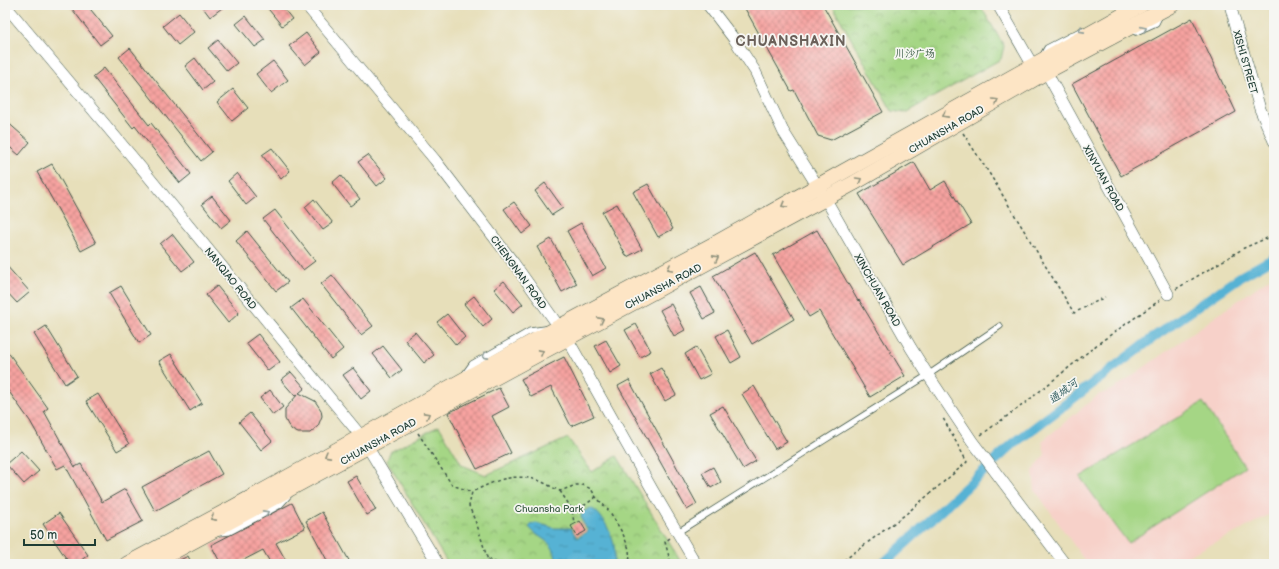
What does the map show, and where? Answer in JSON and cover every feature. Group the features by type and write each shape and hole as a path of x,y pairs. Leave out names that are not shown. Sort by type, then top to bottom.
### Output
{"main road":[{"name":"CHUANSHA ROAD","path":"126,564 364,441 412,423 716,243 822,192 957,123 1044,69 1141,5"},
{"name":"CHUANSHA ROAD","path":"822,192 1044,69 1167,8"},
{"name":"CHUANSHA ROAD","path":"151,564 298,485 364,441 458,383 563,333"}],"street":[{"name":"NANQIAO ROAD","path":"5,5 134,159 364,441 438,564"},
{"name":"CHENGNAN ROAD","path":"306,5 435,160 513,262 563,333 696,564"},
{"name":"XINCHUAN ROAD","path":"708,5 734,39 754,71 783,130 822,192 928,375 973,443 1065,564"},
{"name":"XINYUAN ROAD","path":"998,5 1044,69 1168,294"},
{"name":"XISHI STREET","path":"1230,5 1260,109 1274,141"}],"lane":[{"path":"1129,36 1156,23 1167,8"},
{"path":"1044,69 1047,48 1090,26"},
{"path":"678,532 928,375 1000,326"}],"path":[{"path":"957,123 1074,313 1105,297"},
{"path":"973,443 1024,404 1098,343 1168,294 1244,248 1274,235"},
{"path":"839,564 906,514 968,462 941,414"},
{"path":"412,423 452,485 472,492 493,482 513,476 542,482 560,491 572,509 574,523"},
{"path":"560,491 576,485 583,485 591,489 596,497 610,512 624,534 629,549 630,564"},
{"path":"472,492 468,506 488,559 488,564"},
{"path":"572,509 585,505 596,497"},
{"path":"671,564 665,542 678,532"},
{"path":"488,559 499,564"}],"shaded area":[{"path":"1274,275 1274,512 1171,564 1143,564 1140,559 1130,564 1087,564 1035,490 1033,471 1045,454 1042,441 1098,395 1112,390"}],"green space":[{"name":"川沙广场","path":"832,5 980,5 1004,46 1001,59 905,113 892,111"},
{"path":"1203,402 1245,467 1128,543 1080,477"},
{"name":"Chuansha Park","path":"439,426 462,465 486,475 568,438 592,472 617,456 682,564 448,564 387,461 390,452"}],"water":[{"path":"590,508 602,518 611,535 614,547 614,564 556,564 551,545 529,527 536,523 554,528 571,528 577,538 588,531 582,521 581,516 583,512"}],"building":[{"path":"69,5 87,5 112,36 100,45"},
{"path":"201,5 226,5 210,17"},
{"path":"265,5 281,5 292,19 282,26"},
{"path":"743,5 823,5 883,112 831,140 818,136 794,90 791,91"},
{"path":"179,13 194,32 178,45 163,26"},
{"path":"246,16 265,40 255,47 236,24"},
{"path":"1192,18 1236,112 1121,176 1072,84"},
{"path":"306,33 321,52 305,65 289,46"},
{"path":"218,40 237,63 227,71 208,48"},
{"path":"130,48 212,152 201,161 119,57"},
{"path":"195,58 213,82 203,90 185,66"},
{"path":"273,61 288,80 271,93 256,74"},
{"path":"104,68 149,125 151,123 191,174 180,183 135,126 133,128 93,77"},
{"path":"233,89 248,108 232,121 217,102"},
{"path":"5,120 30,142 19,155 5,143"},
{"path":"272,148 290,171 281,179 262,155"},
{"path":"368,155 387,178 377,186 358,162"},
{"path":"914,162 930,190 945,181 971,224 903,265 859,194"},
{"path":"52,164 96,243 81,251 37,172"},
{"path":"237,173 256,197 246,205 228,181"},
{"path":"341,175 360,199 350,206 332,183"},
{"path":"545,183 563,208 552,215 535,191"},
{"path":"648,184 673,229 658,237 633,192"},
{"path":"212,196 231,220 221,228 202,204"},
{"path":"314,199 333,223 323,230 305,207"},
{"path":"514,202 532,226 522,234 504,209"},
{"path":"617,204 642,249 627,257 602,212"},
{"path":"275,210 315,261 303,270 263,219"},
{"path":"581,223 606,268 592,276 567,231"},
{"path":"817,230 858,301 859,300 905,376 870,397 819,311 809,317 773,255"},
{"path":"247,231 288,282 276,291 236,241"},
{"path":"172,234 194,262 182,271 160,244"},
{"path":"551,239 577,284 562,292 537,247"},
{"path":"755,252 794,319 752,344 713,276"},
{"path":"5,264 30,292 17,303 5,290"},
{"path":"332,275 373,326 361,335 321,284"},
{"path":"504,281 523,304 513,312 494,289"},
{"path":"121,286 151,335 139,343 109,293"},
{"path":"217,286 239,313 228,323 206,295"},
{"path":"701,287 715,313 704,319 690,293"},
{"path":"474,296 492,319 483,327 464,304"},
{"path":"303,299 343,349 331,359 291,308"},
{"path":"671,304 685,330 674,336 660,310"},
{"path":"447,314 465,337 456,345 437,322"},
{"path":"636,324 651,351 640,357 625,330"},
{"path":"46,326 77,376 65,384 34,334"},
{"path":"727,330 741,357 731,363 716,336"},
{"path":"415,332 434,355 424,363 405,340"},
{"path":"258,334 280,362 268,371 246,343"},
{"path":"606,340 621,366 610,373 595,346"},
{"path":"383,346 402,370 392,378 373,354"},
{"path":"696,347 711,374 699,380 685,354"},
{"path":"5,348 48,408 44,411 75,467 81,464 102,502 125,489 143,521 106,540 65,465 57,469 30,421 5,386"},
{"path":"171,354 202,403 190,411 159,361"},
{"path":"564,357 594,416 571,426 551,387 531,397 521,379"},
{"path":"353,368 371,391 361,399 343,375"},
{"path":"661,368 676,395 665,401 650,374"},
{"path":"291,372 305,388 299,393 315,401 321,410 322,416 318,426 310,433 298,433 292,430 285,419 285,409 298,394 295,396 281,380"},
{"path":"629,380 697,504 687,510 618,386"},
{"path":"754,386 787,442 775,449 742,394"},
{"path":"499,388 509,407 492,416 511,453 477,469 448,413"},
{"path":"270,390 283,407 273,415 260,398"},
{"path":"98,394 129,444 117,451 86,401"},
{"path":"723,406 756,461 743,469 710,413"},
{"path":"250,413 272,441 261,450 239,422"},
{"path":"21,451 39,471 24,484 6,464"},
{"path":"209,451 222,474 155,511 142,487"},
{"path":"713,467 721,482 711,488 702,473"},
{"path":"356,476 376,510 367,515 347,481"},
{"path":"292,503 305,528 276,543 288,564 271,564 263,550 236,564 221,564 211,545"},
{"path":"322,512 351,564 329,564 306,521"},
{"path":"59,513 88,555 76,564 70,564 43,524"},
{"path":"580,521 586,531 577,536 571,526"},
{"path":"188,556 192,564 172,564"}],"waterway":[{"name":"通城河","path":"883,564 1013,444 1158,334 1240,277 1274,258"}],"district":[{"name":"CHUANSHAXIN","path":"791,41"}]}
